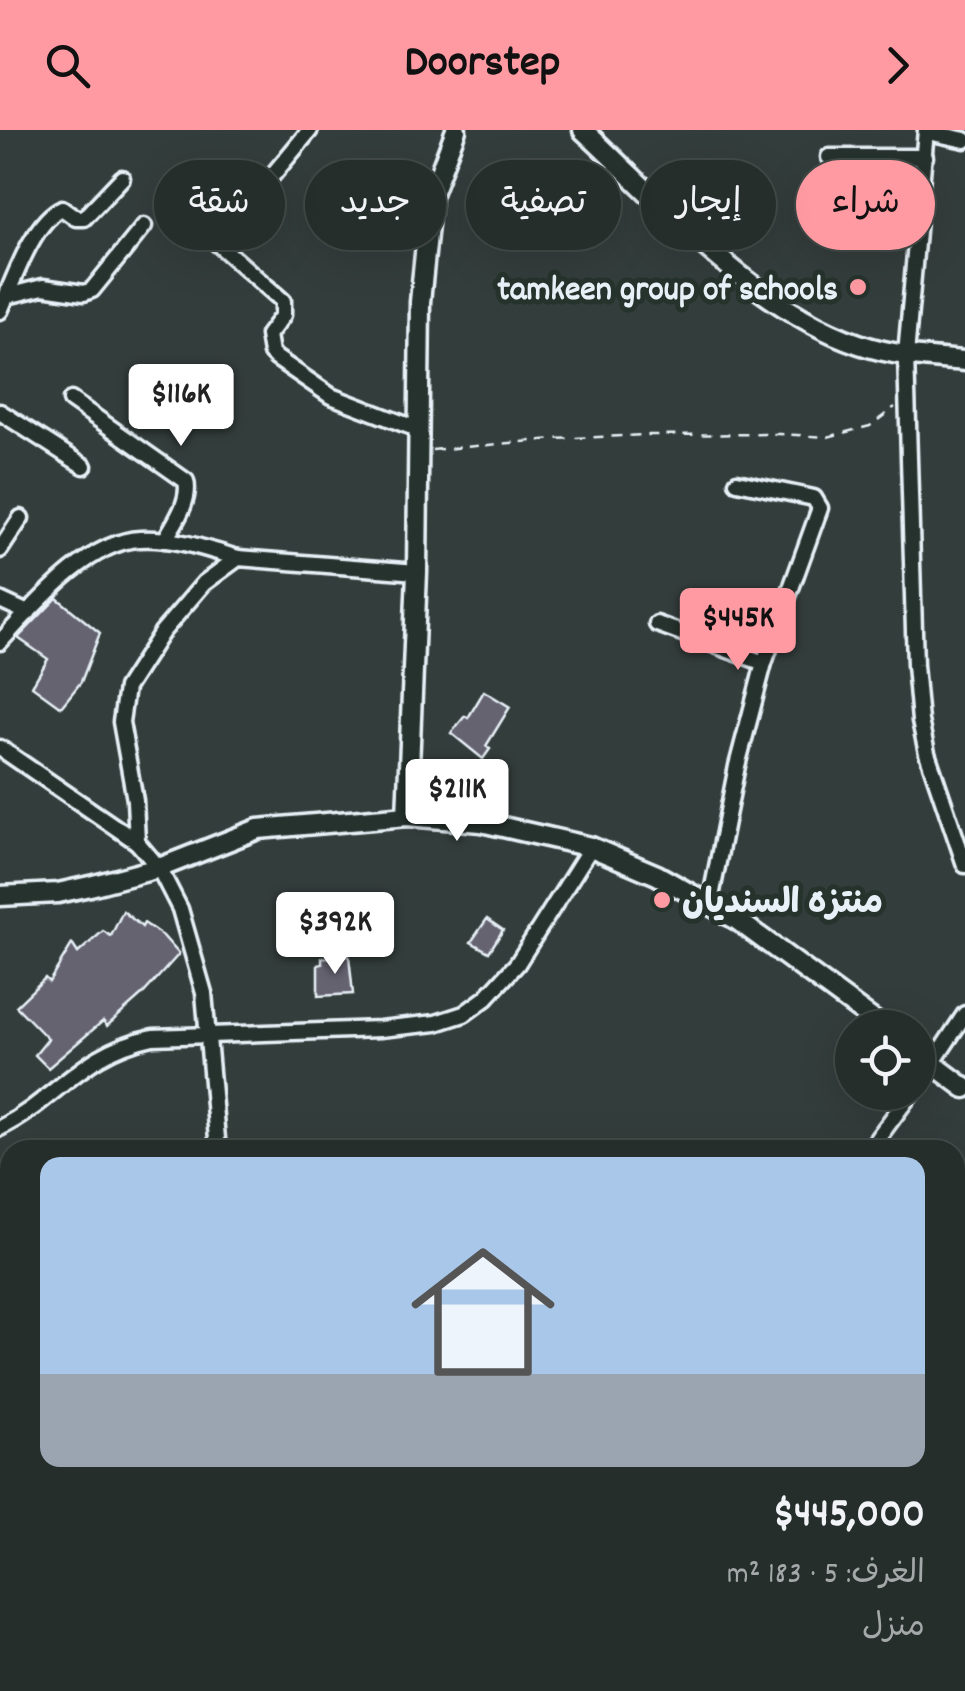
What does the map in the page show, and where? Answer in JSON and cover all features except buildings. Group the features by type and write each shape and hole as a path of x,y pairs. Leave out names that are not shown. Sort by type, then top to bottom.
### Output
{"street":[{"path":"285,160 310,130"},
{"path":"407,816 417,572 420,302 427,225 439,172 456,130"},
{"path":"583,130 776,304 861,345 965,362"},
{"path":"965,140 927,131 906,355 914,647 920,721 939,793 965,865"},
{"path":"829,157 925,157"},
{"path":"3,304 22,258 52,214 62,208 76,218 84,218 122,178"},
{"path":"3,304 43,287 84,293 92,290 144,226"},
{"path":"225,250 282,301 282,315 268,336 276,358 330,396 417,429"},
{"path":"71,400 186,481 186,499 165,540"},
{"path":"0,412 84,466"},
{"path":"710,902 737,766 764,663 820,508 814,498 737,482"},
{"path":"0,550 21,518"},
{"path":"0,642 66,576 105,549 140,538 165,540 238,558 417,572"},
{"path":"137,842 135,800 121,722 126,688 162,632 204,583 238,558"},
{"path":"0,600 28,613"},
{"path":"657,624 764,663"},
{"path":"0,748 137,842 159,868 180,909 204,993 217,1140"},
{"path":"0,896 58,893 159,868 258,829 407,816 481,822 592,846 710,902 859,1010"},
{"path":"0,1128 89,1062 124,1043 154,1038 380,1028 436,1023 464,1014 486,998 517,964 592,846"},
{"path":"935,1047 965,1014"},
{"path":"935,1066 965,1088"},
{"path":"876,1140 898,1110"}],"path":[{"path":"418,451 554,439 827,437 881,420 907,396"}],"place":[{"name":"tamkeen group of schools","path":"858,287"},
{"name":"منتزه السنديان","path":"662,900"}]}
